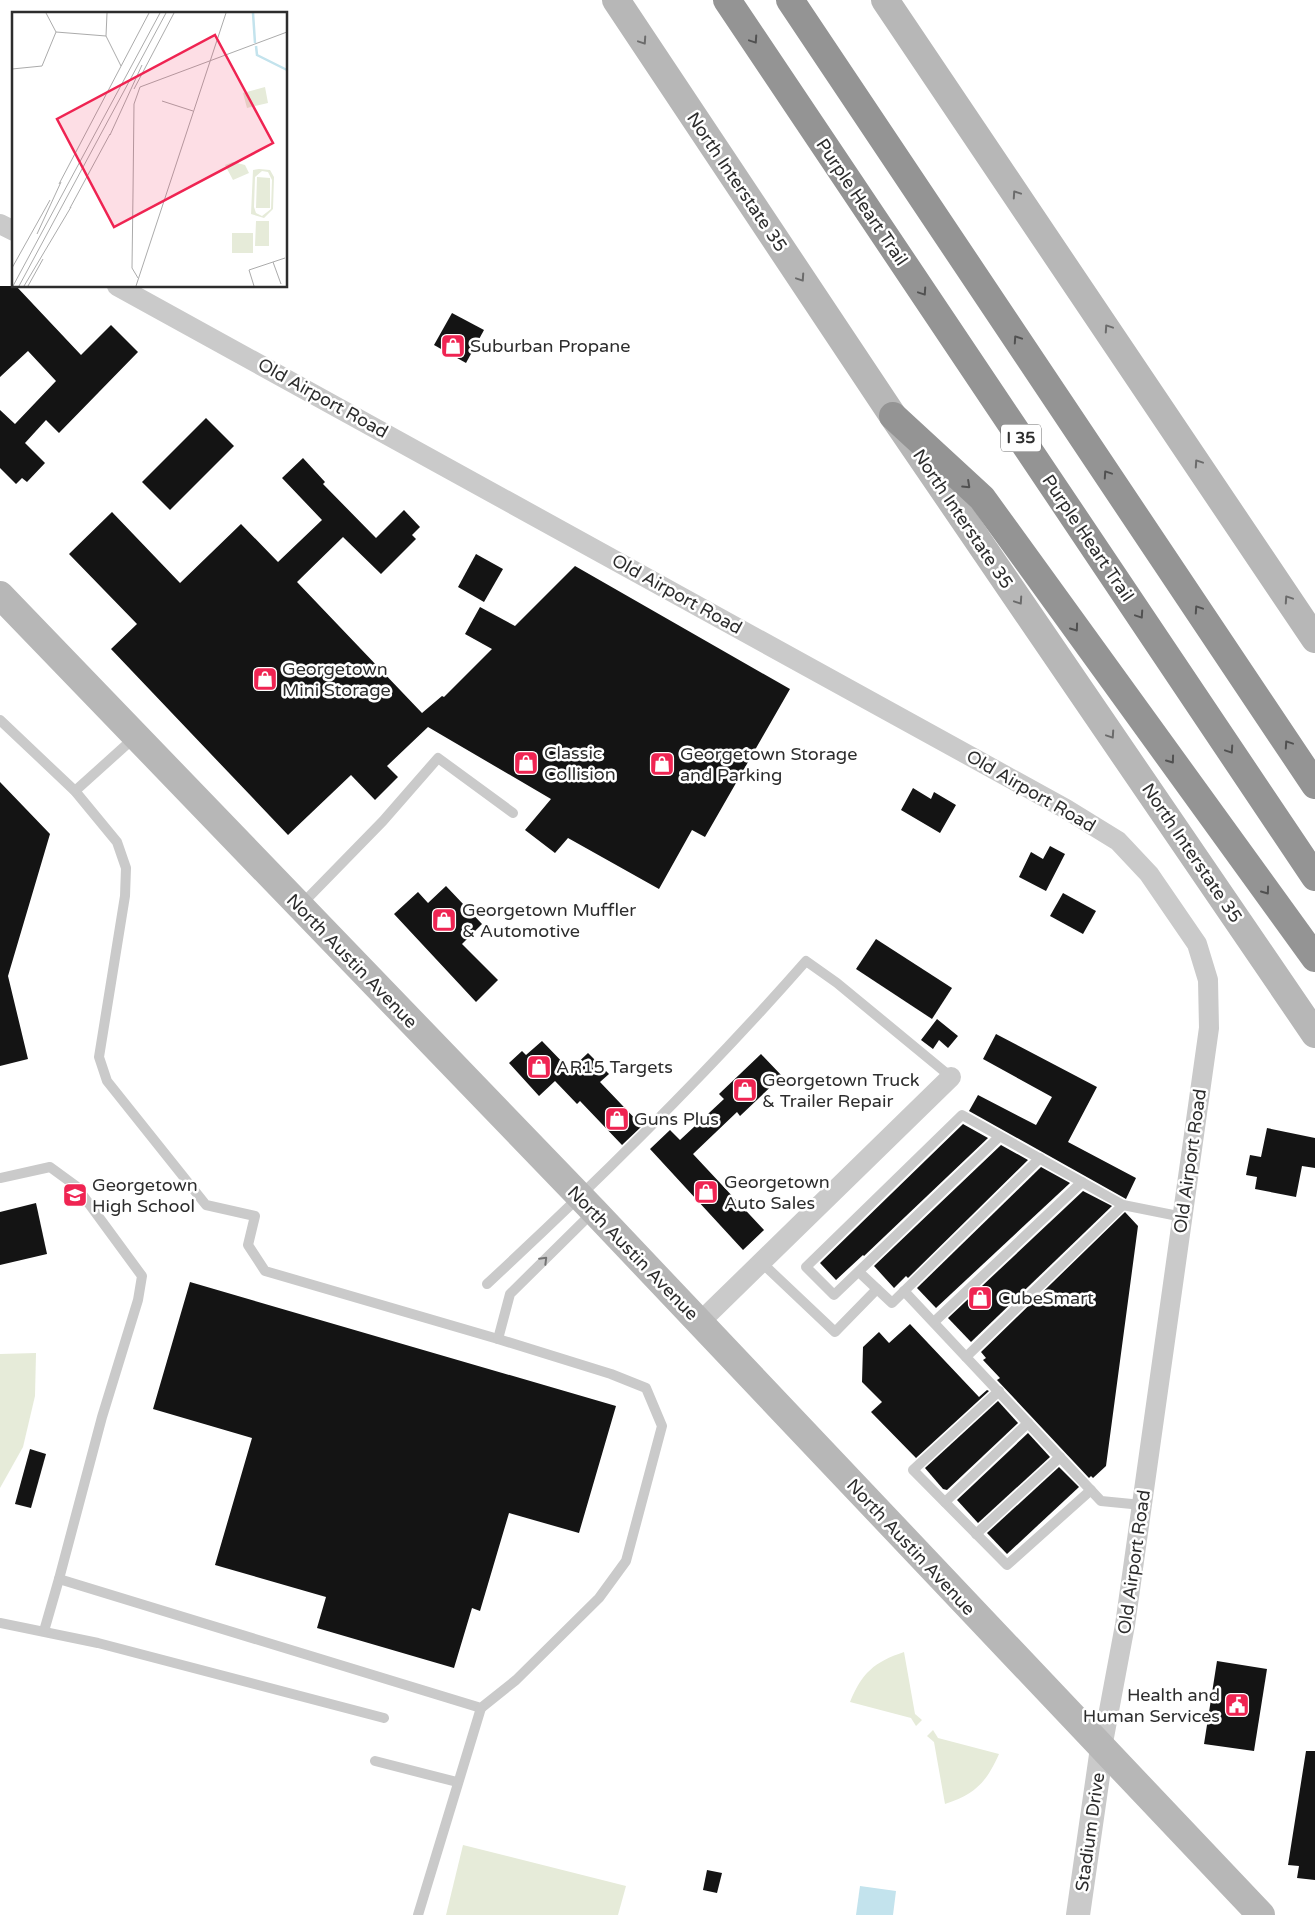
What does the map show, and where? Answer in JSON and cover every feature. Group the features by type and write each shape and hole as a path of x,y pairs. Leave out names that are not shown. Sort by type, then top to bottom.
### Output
{"highway":[{"name":"Purple Heart Trail","path":"727,0 1315,877"},
{"path":"790,0 1315,784"},
{"path":"893,416 982,498 1315,958"}],"main road":[{"name":"North Interstate 35","path":"616,0 893,416 1315,1034"},
{"path":"885,0 1315,639"},
{"name":"North Austin Avenue","path":"0,595 586,1204 1261,1915"}],"street":[{"path":"0,224 12,230"},
{"name":"Old Airport Road","path":"121,288 1040,794 1118,841 1149,874 1197,944 1208,980 1209,1028 1125,1625 1102,1748"},
{"path":"699,1323 952,1077"},
{"name":"Stadium Drive","path":"1078,1915 1102,1748"}],"lane":[{"path":"0,720 75,791 117,842 126,868 125,896 99,1057 107,1081 206,1205 255,1216 248,1245 265,1271 611,1374 646,1388 662,1426 626,1561 598,1598 516,1680 481,1708 418,1915"},
{"path":"75,791 136,736"},
{"path":"300,906 383,821 438,758 513,813"},
{"path":"498,1339 510,1294 667,1112 747,1028 806,961 837,983 952,1077"},
{"path":"1000,1136 834,1295 806,1267 962,1115 1040,1158 1123,1205 1182,1217"},
{"path":"859,1272 892,1303 1040,1158"},
{"path":"0,1178 50,1167 76,1186 142,1276 138,1300 102,1418 44,1631"},
{"path":"934,1322 1082,1182"},
{"path":"487,1284 586,1204"},
{"path":"966,1357 1123,1205"},
{"path":"761,1262 835,1332 877,1290"},
{"path":"904,1291 1101,1501 1142,1505"},
{"path":"998,1391 914,1470 944,1502 1007,1565 1091,1490"},
{"path":"944,1502 1028,1423"},
{"path":"976,1534 1060,1457"},
{"path":"59,1579 481,1708"},
{"path":"0,1623 44,1631 384,1718"},
{"path":"375,1761 457,1782"}],"green space":[{"path":"36,1353 35,1396 23,1447 0,1488 0,1354"},
{"path":"904,1652 915,1714 922,1720 916,1726 911,1718 850,1702 859,1683 870,1670 885,1660"},
{"path":"933,1730 938,1738 999,1754 989,1773 978,1786 964,1796 945,1804 934,1742 927,1736"},
{"path":"463,1845 626,1886 618,1915 446,1915"}],"water":[{"path":"860,1886 896,1891 893,1915 856,1915"}],"building":[{"path":"0,286 18,288 81,355 111,325 138,352 59,433 46,420 25,443 45,463 27,482 22,478 16,484 0,468 0,410 15,424 56,381 28,351 0,377"},
{"path":"452,313 484,330 466,363 434,345"},
{"path":"206,418 234,446 170,510 142,482"},
{"path":"303,458 325,482 323,484 376,538 404,510 420,527 412,535 416,539 381,574 343,537 297,582 422,713 442,696 444,697 492,649 465,634 480,607 515,626 575,566 790,689 705,837 692,830 659,889 568,838 555,853 525,830 551,799 428,727 387,766 398,777 375,800 351,775 288,835 111,649 137,624 69,554 112,512 180,583 241,524 278,562 322,520 282,478"},
{"path":"476,554 503,569 484,602 458,587"},
{"path":"0,782 50,834 8,976 28,1059 0,1066"},
{"path":"913,788 931,799 934,792 956,805 940,833 901,810"},
{"path":"1050,846 1065,854 1046,891 1019,877 1031,852 1043,859"},
{"path":"446,886 482,924 462,944 498,980 476,1002 394,914 418,892 428,903"},
{"path":"1063,893 1096,911 1083,934 1050,916"},
{"path":"876,939 952,988 932,1019 856,969"},
{"path":"937,1019 958,1036 948,1048 939,1040 933,1049 921,1040"},
{"path":"996,1034 1097,1087 1068,1142 1136,1178 1126,1199 969,1111 978,1095 1036,1125 1052,1097 983,1059"},
{"path":"542,1041 570,1070 588,1053 609,1074 600,1082 642,1126 622,1145 580,1101 577,1104 555,1081 539,1096 509,1063 522,1051 526,1055"},
{"path":"761,1054 782,1076 740,1116 737,1112 693,1154 764,1230 743,1250 650,1149 670,1130 680,1140 724,1099 719,1094"},
{"path":"963,1124 988,1138 864,1256 836,1280 820,1263"},
{"path":"1267,1128 1315,1138 1315,1168 1302,1166 1296,1197 1255,1189 1257,1177 1246,1175 1250,1155 1261,1157"},
{"path":"1001,1145 1028,1160 908,1278 906,1276 894,1288 874,1266"},
{"path":"1041,1167 1070,1183 936,1308 917,1288"},
{"path":"1083,1191 1112,1206 971,1342 948,1318"},
{"path":"36,1203 47,1254 0,1265 0,1212"},
{"path":"1125,1212 1138,1226 1106,1466 1093,1478 1091,1476 1089,1478 997,1380 1000,1378 983,1360 986,1358 981,1352"},
{"path":"190,1282 616,1406 579,1533 509,1513 480,1611 472,1608 454,1668 317,1628 326,1597 215,1565 252,1438 153,1409"},
{"path":"910,1324 979,1397 987,1390 989,1391 916,1458 871,1412 882,1402 862,1382 863,1347 879,1332 889,1343"},
{"path":"998,1401 1018,1423 947,1490 943,1489 925,1468"},
{"path":"1028,1433 1050,1457 978,1523 957,1500"},
{"path":"30,1449 46,1454 31,1508 15,1504"},
{"path":"1059,1467 1079,1487 1007,1554 987,1533"},
{"path":"1217,1661 1267,1669 1254,1751 1204,1744"},
{"path":"1306,1751 1315,1751 1315,1880 1297,1878 1299,1866 1288,1865"},
{"path":"707,1870 722,1873 717,1893 703,1890"}],"place":[{"name":"Suburban Propane","path":"453,346"},
{"name":"Georgetown Mini Storage","path":"265,679"},
{"name":"Classic Collision","path":"526,763"},
{"name":"Georgetown Storage and Parking","path":"662,764"},
{"name":"Georgetown Muffler & Automotive","path":"444,920"},
{"name":"AR15 Targets","path":"539,1067"},
{"name":"Georgetown Truck & Trailer Repair","path":"745,1090"},
{"name":"Guns Plus","path":"617,1119"},
{"name":"Georgetown Auto Sales","path":"706,1192"},
{"name":"Georgetown High School","path":"75,1195"},
{"name":"CubeSmart","path":"980,1298"},
{"name":"Health and Human Services","path":"1237,1705"}]}
